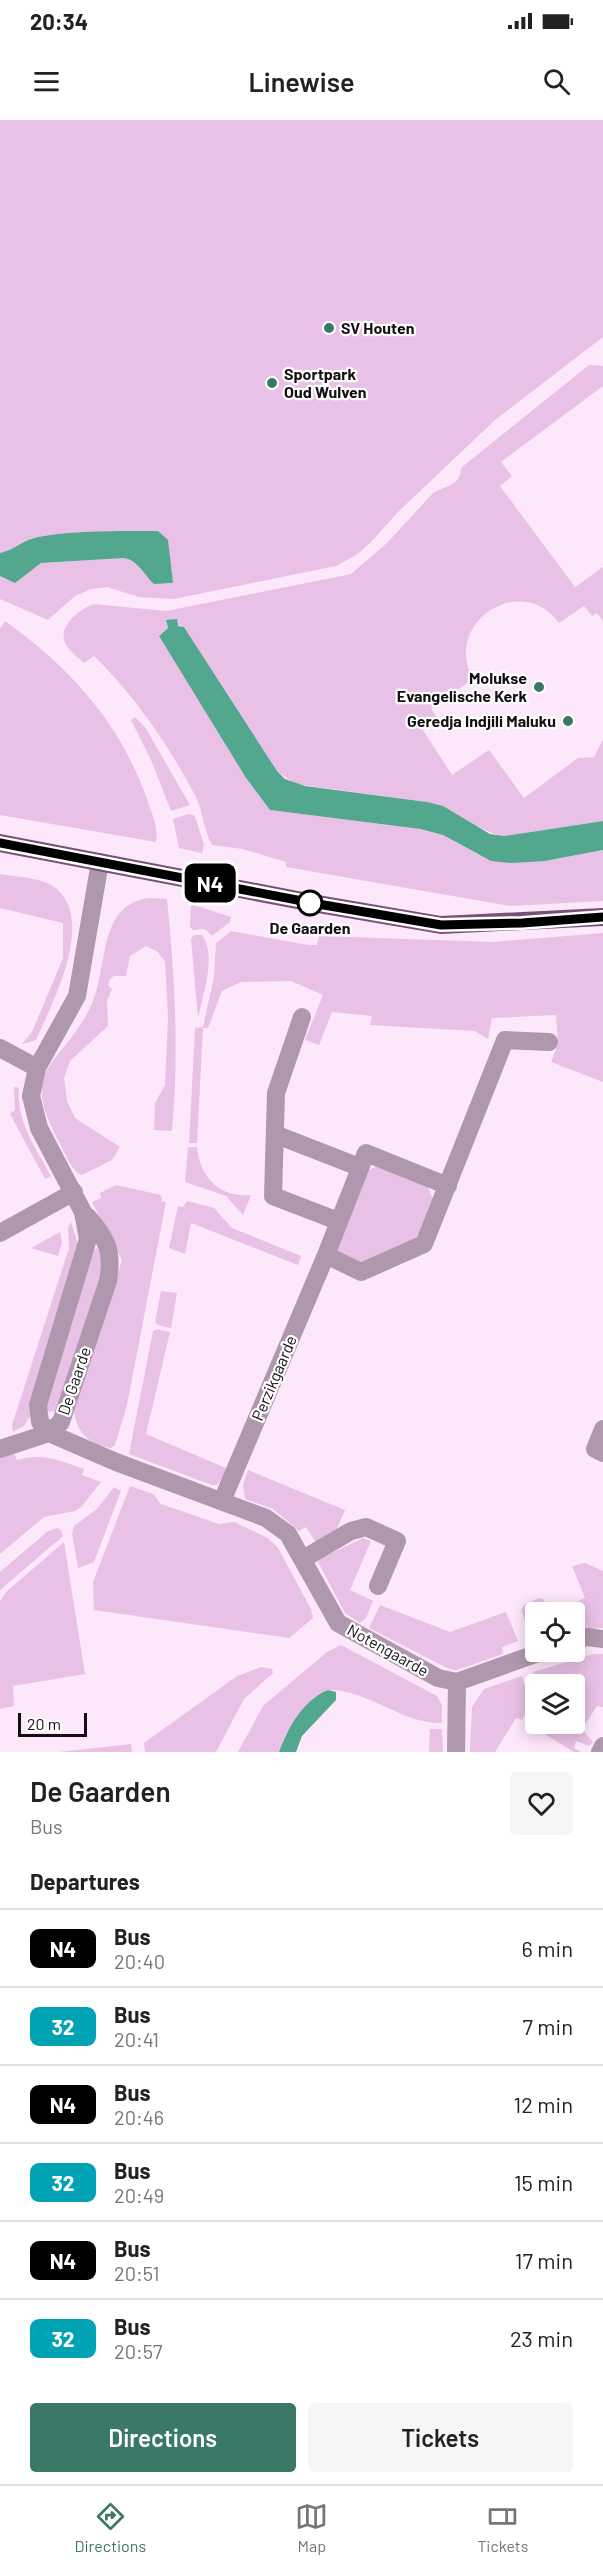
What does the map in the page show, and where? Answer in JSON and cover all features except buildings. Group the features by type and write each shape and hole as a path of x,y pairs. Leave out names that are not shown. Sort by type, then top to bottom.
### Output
{"main road":[{"path":"0,843 441,925 522,923 603,917"}],"street":[{"name":"De Gaarde","path":"83,1212 88,1239 38,1405 40,1422 49,1433 61,1422 108,1281 111,1261 107,1243 83,1212 33,1113 31,1096 38,1068 77,996 100,862"},
{"path":"302,1017 276,1093 277,1135 273,1196 338,1221"},
{"path":"326,1255 362,1272 424,1244 505,1040 549,1042"},
{"path":"0,1048 38,1068"},
{"path":"277,1135 359,1167 366,1153 448,1186"},
{"name":"Perzikgaarde","path":"222,1501 326,1255 359,1167"},
{"path":"0,1233 74,1192"},
{"path":"603,1429 595,1449 603,1453"},
{"path":"0,1449 49,1433"},
{"name":"Notengaarde","path":"49,1433 116,1462 266,1518 288,1533 338,1623 438,1678 457,1682"},
{"path":"303,1559 351,1531 366,1527 397,1540 378,1586"},
{"path":"585,1638 603,1639"},
{"path":"456,1752 457,1682 525,1658"},
{"path":"600,1752 603,1746"}],"shaded area":[{"name":"Sportpark Oud Wulven","path":"0,120 603,120 603,337 495,420 399,511 370,543 358,554 336,566 174,599 139,597 107,587 91,589 75,596 48,620 0,599 0,576 15,582 41,563 124,558 137,565 152,579 165,584 173,583 158,531 98,531 52,535 33,538 0,553"},
{"path":"589,365 603,366 603,386 501,462 512,476 500,486 575,587 603,567 603,621 597,613 592,616 584,606 559,623 543,608 526,602 507,603 491,610 477,623 468,639 466,658 473,679 431,709 437,717 421,727 452,775 489,750 524,798 578,758 594,757 603,740 603,821 504,836 484,830 427,802 295,784 277,771 184,627 166,621 168,628 159,635 246,778 270,810 419,829 443,835 479,855 545,861 603,850 603,901 510,906 286,867 286,862 243,849 212,845 196,797 150,722 94,656 84,663 66,645 64,632 70,620 81,610 93,604 166,611 351,574 387,543 433,493 457,480 462,467"},
{"path":"158,531 168,540 173,583 154,584 137,565 124,558 41,563 15,583 0,576 0,553 33,538 82,532"},
{"path":"177,619 178,626 184,627 277,771 285,779 305,786 443,806 490,834 504,836 603,821 603,850 545,861 511,863 491,861 443,835 420,829 270,810 246,778 159,636 168,628 166,620"},
{"path":"5,621 52,658 92,700 109,723 137,774 155,822 156,842 0,815 0,629"},
{"path":"135,717 145,727 190,805 171,811 151,760 131,720"},
{"path":"189,814 195,816 204,845 202,853 179,848 173,819"},
{"path":"0,874 45,882 57,889 68,904 72,922 67,964 60,985 36,1040 22,1044 32,1032 63,958 63,923 0,908"},
{"path":"148,898 167,899 175,1015 172,1131 154,1130 155,1103 165,1085 168,1017 165,962 158,952 146,946 130,956 126,976 114,976 110,979 108,985 112,989 107,1001 108,1026 70,1061 64,1078 67,1101 75,1118 120,1147 112,1160 82,1175 69,1161 47,1117 42,1098 42,1083 47,1070 89,1010 100,978 106,943 119,914 131,904"},
{"path":"191,904 231,917 230,922 212,936 205,929 193,930 190,927"},
{"path":"231,931 308,945 317,945 319,936 493,942 603,933 603,1082 551,1062 558,1044 556,1015 492,1018 488,1039 475,1031 370,1025 372,1016 332,1012 319,1045 305,1040 323,995 291,981 241,982 222,991 208,1028 203,1028 197,1143 189,1143 195,1028 203,1027 214,977 216,943"},
{"path":"194,935 202,935 206,943 209,964 198,1018 191,939"},
{"path":"14,1087 19,1088 21,1112 28,1134 51,1176 45,1179 10,1114 15,1110"},
{"path":"188,1147 197,1147 202,1168 213,1183 229,1193 251,1195 243,1215 226,1196 185,1182"},
{"path":"378,1166 428,1187 433,1199 419,1234 413,1240 360,1263 341,1255 337,1250 368,1170"},
{"path":"116,1185 161,1195 162,1201 166,1202 127,1405 115,1445 111,1448 97,1444 86,1437 78,1426 74,1412 122,1260 92,1202 101,1198 100,1193"},
{"path":"187,1201 214,1208 232,1228 301,1256 298,1265 191,1223 185,1254 169,1248 178,1206 183,1207"},
{"path":"71,1222 78,1244 30,1416 24,1426 13,1432 12,1425 69,1248 68,1228"},
{"path":"60,1232 62,1243 58,1256 31,1248"},
{"path":"97,1248 101,1252 99,1285 57,1411 49,1412 44,1403 94,1250"},
{"path":"161,1291 177,1293 171,1328 155,1322"},
{"path":"157,1329 170,1332 146,1434 228,1469 217,1485 129,1454 153,1331"},
{"path":"14,1453 17,1460 43,1457 67,1463 84,1469 82,1475 101,1482 82,1506 75,1511 44,1517 0,1554 0,1458"},
{"path":"248,1470 345,1510 335,1533 317,1544 306,1527 299,1531 273,1509 245,1499 243,1485"},
{"path":"130,1486 153,1494 161,1504 219,1524 234,1522 268,1538 278,1548 311,1609 313,1618 289,1638 94,1610 93,1582"},
{"path":"114,1487 121,1491 94,1562 78,1568 72,1534 74,1526 97,1509"},
{"path":"57,1528 61,1530 63,1536 0,1590 0,1572 48,1531"},
{"path":"363,1538 371,1541 350,1590 373,1601 366,1618 360,1623 345,1613 317,1560"},
{"path":"64,1542 85,1674 13,1686 14,1706 0,1709 0,1601 6,1592"},
{"path":"585,1563 603,1571 603,1628 585,1629 585,1602 576,1602 585,1598 572,1566"},
{"path":"539,1598 544,1602 530,1602"},
{"path":"380,1605 450,1632 506,1612 518,1641 502,1647 503,1654 457,1670 449,1669 369,1628"},
{"path":"525,1605 525,1621 521,1610"},
{"path":"341,1645 437,1696 442,1705 442,1723 413,1718 357,1695 328,1690 286,1734 279,1752 238,1752 263,1706 327,1652"},
{"path":"603,1654 603,1707 597,1706 585,1724 585,1674 534,1674 533,1672 566,1662 585,1662 585,1656"},
{"path":"261,1667 272,1669 273,1673 244,1699 216,1752 145,1752 144,1743 237,1676"},
{"path":"522,1676 525,1685 525,1714 522,1720 516,1718 495,1752 470,1752 472,1707 484,1689"},
{"path":"328,1690 336,1692 336,1700 302,1736 296,1752 279,1752 287,1734 304,1708"},
{"path":"430,1729 442,1729 443,1752 429,1752"},
{"path":"585,1733 593,1742 589,1746 576,1741 574,1748 581,1752 574,1752 544,1734"},
{"path":"131,1744 132,1752 59,1752"}],"bus line":[{"name":"N4","path":"0,843 318,904 441,925 567,921 603,917"}],"place":[{"name":"SV Houten","path":"329,328"},
{"name":"Sportpark Oud Wulven","path":"272,383"},
{"name":"Molukse Evangelische Kerk","path":"539,687"},
{"name":"Geredja Indjili Maluku","path":"568,721"},
{"name":"De Gaarden","path":"310,903"}]}
